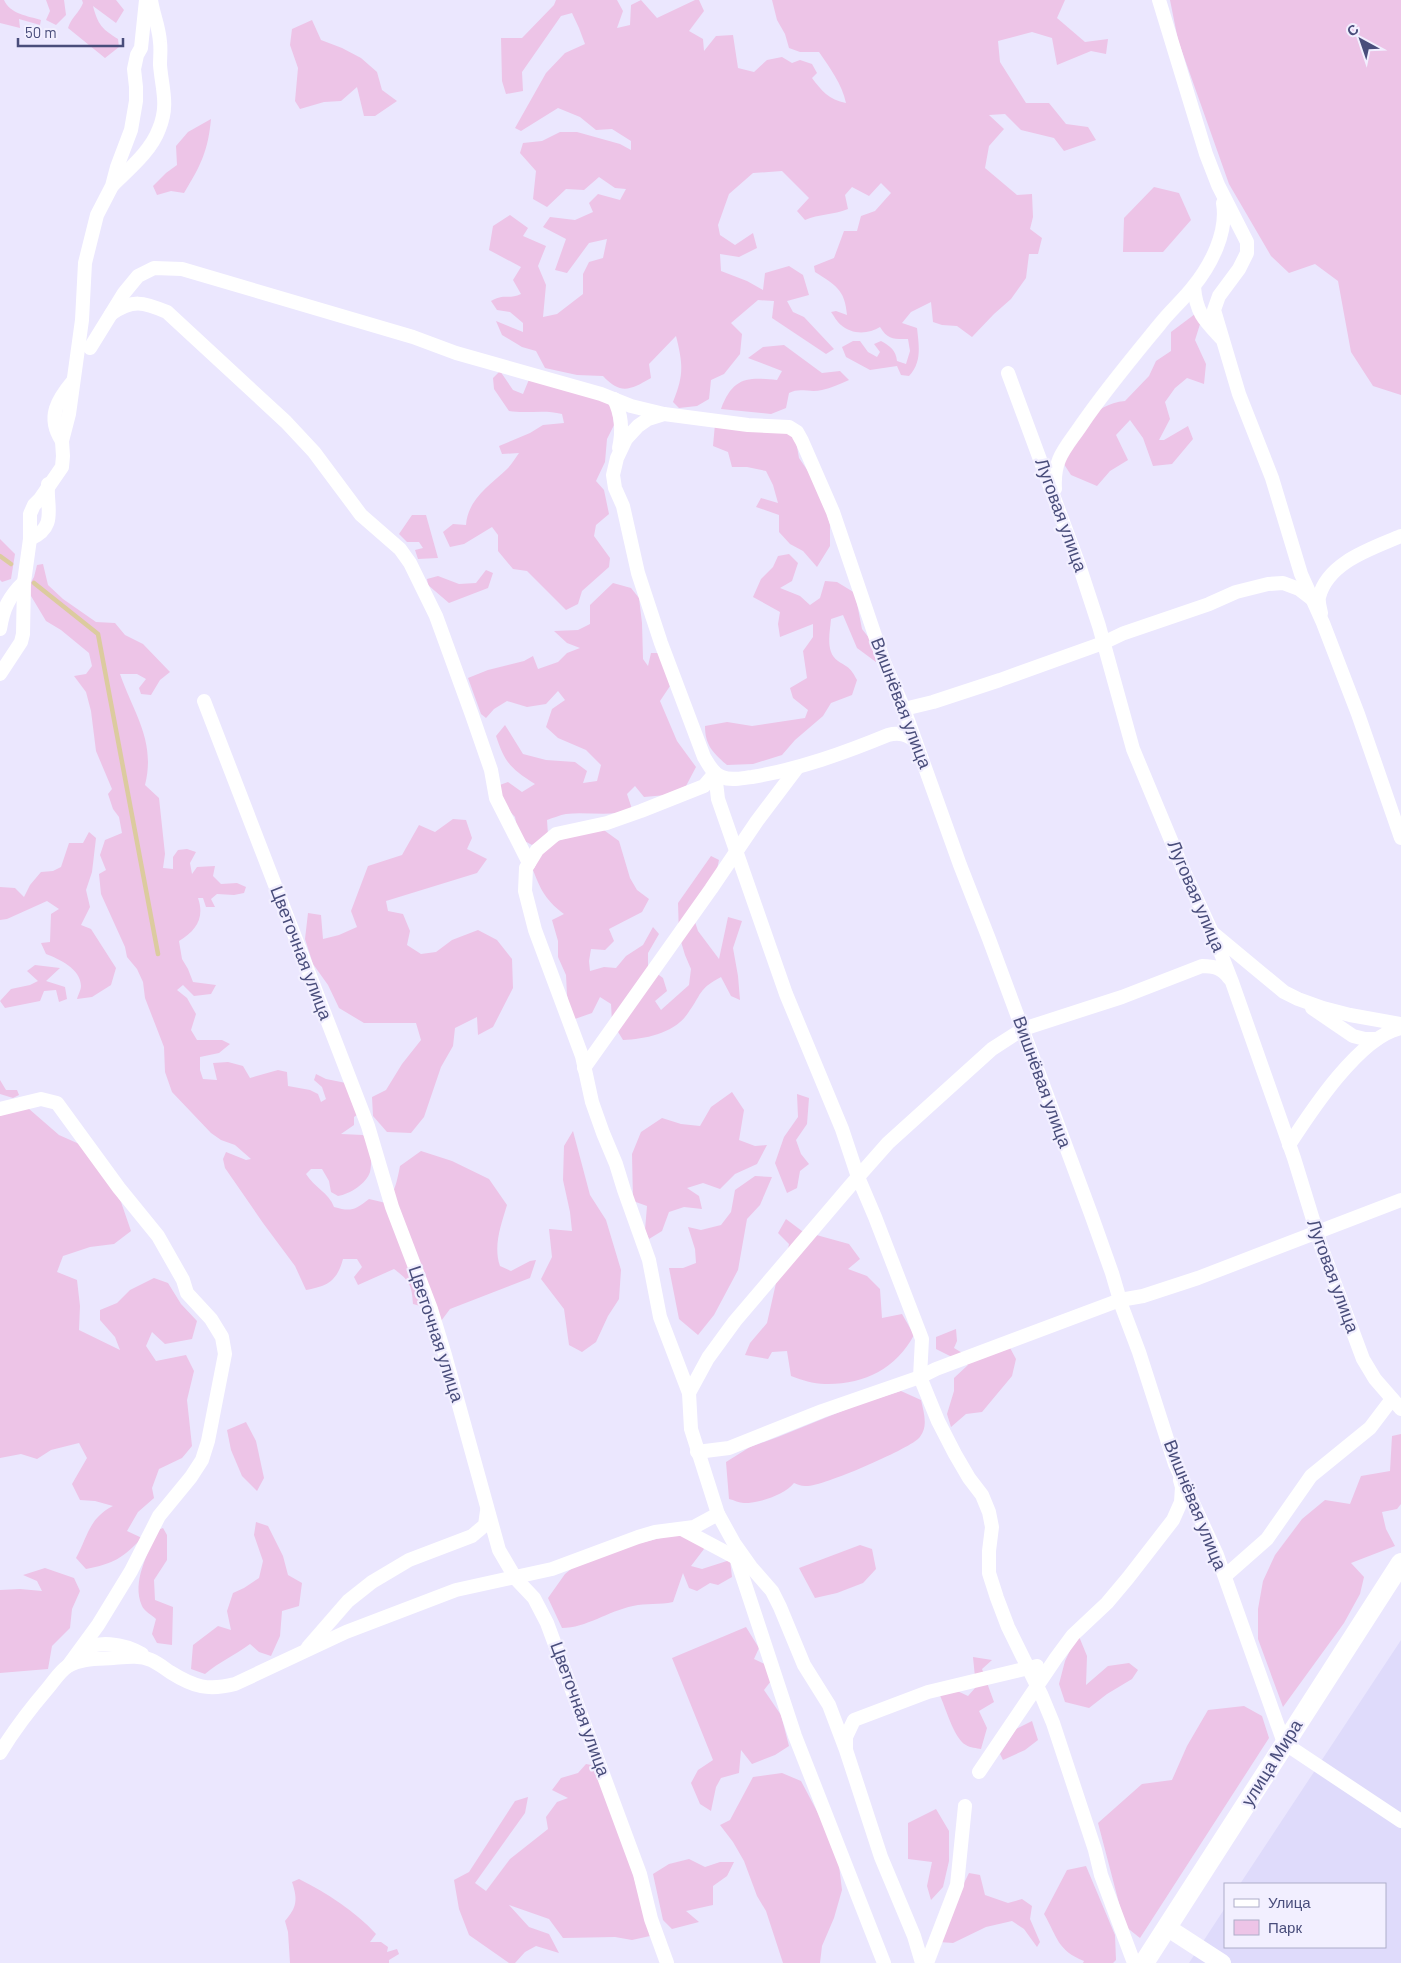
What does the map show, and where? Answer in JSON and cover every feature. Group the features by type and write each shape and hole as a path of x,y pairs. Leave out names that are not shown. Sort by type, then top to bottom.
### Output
{"main road":[{"name":"улица Мира","path":"1144,1963 1401,1564"}],"street":[{"path":"0,674 21,642 23,634 24,582 30,539 30,514 62,467 63,456 60,437 68,414 73,382 84,297 85,263 97,215 112,186 131,130 136,87 134,69 137,55 141,48 146,0"},
{"path":"112,186 150,145 159,131 164,113 166,100 160,65 160,41 151,0"},
{"path":"1159,0 1206,154 1218,185 1247,242 1247,253 1239,269 1219,296 1214,310 1239,394 1272,478 1301,574 1323,623 1358,714 1401,838"},
{"path":"1055,497 1056,463 1063,451 1130,361 1194,286 1210,260 1222,230 1225,216 1218,185"},
{"path":"73,382 90,348 138,276 154,268 182,269 404,334 456,353 506,366 631,406 664,414"},
{"path":"1194,286 1196,304 1206,322 1224,341"},
{"path":"84,297 90,348"},
{"path":"111,314 123,306 136,302 167,312 181,323 286,422 314,452 361,516 405,556 439,624 491,770 496,798 529,863"},
{"name":"Луговая улица","path":"1008,373 1079,564 1133,749 1232,982 1289,1145 1316,1233 1363,1359 1375,1379 1396,1404"},
{"path":"614,399 621,416 622,433 613,475 615,488 623,506 644,592 683,705 704,758 715,773 718,799 786,994 842,1129 858,1177 922,1339 920,1377 938,1421 955,1454 969,1478 982,1494 990,1512 992,1527 989,1573 1008,1627 1053,1723 1095,1850 1101,1875 1134,1963"},
{"path":"617,458 626,439 638,426 648,419 664,414"},
{"name":"Вишнёвая улица","path":"664,414 748,425 789,427 797,432 802,441 830,503 884,662 904,709 960,865 1110,1264 1120,1300 1175,1464 1225,1576 1284,1743"},
{"path":"1323,623 1319,599 1324,586 1334,572 1348,560 1401,536"},
{"path":"0,629 2,617 12,593 24,582"},
{"path":"904,709 933,702 1103,643 1124,633 1209,604 1236,592 1268,584 1283,583 1299,589 1312,599"},
{"name":"Цветочная улица","path":"204,701 365,1117 392,1207 431,1309 499,1550 514,1577 534,1598 557,1647 569,1685 640,1874 651,1919 667,1963"},
{"path":"715,773 731,780 798,768 898,732 912,738 916,742"},
{"path":"584,1068 757,821 798,768"},
{"path":"715,773 704,786 649,808 607,823 556,834 537,850 526,868 525,891 535,930 582,1056 592,1102 650,1260 660,1317 688,1393 691,1429 718,1514 725,1529 751,1567 772,1592 780,1606 804,1665 829,1705 846,1750 881,1857 914,1936 922,1963"},
{"path":"1212,932 1284,992 1298,999 1353,1036 1365,1039 1377,1038"},
{"path":"688,1393 708,1358 735,1321 858,1177 888,1144 992,1050 1023,1029 1122,997 1202,966 1213,966 1219,969 1232,982"},
{"path":"1298,999 1341,1012 1401,1024"},
{"path":"1289,1145 1327,1092 1364,1048 1377,1038 1401,1028"},
{"path":"0,1109 41,1099 58,1102 119,1188 158,1236 183,1280 187,1293 211,1319 222,1337 226,1354 208,1441 202,1460 183,1488 159,1516 131,1571 98,1625 13,1732 0,1753"},
{"path":"698,1452 729,1448 822,1411 920,1377 936,1369 1120,1300 1143,1296 1198,1278 1401,1200"},
{"path":"1225,1576 1267,1539 1311,1476 1370,1428 1396,1404"},
{"path":"979,1772 1073,1635 1106,1603 1128,1578 1173,1520 1181,1502 1182,1487 1175,1464"},
{"path":"300,1654 315,1640 348,1601 372,1582 409,1560 472,1536 485,1525 487,1510"},
{"path":"67,1666 85,1648 97,1645 112,1645 126,1647 139,1652 177,1676 210,1689 235,1684 346,1632 441,1595 478,1584 552,1569 638,1537 655,1532 694,1527 718,1514"},
{"path":"682,1529 751,1567"},
{"path":"736,1558 795,1736 884,1963"},
{"path":"846,1750 846,1737 854,1720 869,1713 928,1692 1038,1666 1056,1658"},
{"path":"1284,1743 1401,1821"},
{"path":"927,1963 956,1885 964,1806"},
{"path":"1168,1928 1222,1963"}],"shaded area":[{"path":"1401,1640 1401,1963 1189,1963 1224,1910 1224,1948 1386,1948 1386,1883 1241,1883"}],"green space":[{"path":"0,0 4,0 10,8 25,16 41,20 40,25 19,19 20,28 0,23"},
{"path":"46,0 64,0 66,15 56,25 46,20 50,11"},
{"path":"82,0 116,0 124,10 116,23 93,6 101,26 118,39 119,47 105,58 68,28 83,3"},
{"path":"556,0 617,0 623,11 617,28 630,25 631,5 641,0 657,18 695,0 699,0 704,11 689,31 703,39 704,51 716,36 733,35 738,68 754,72 767,60 782,57 792,63 800,60 812,64 817,73 812,78 822,90 835,100 846,103 839,83 819,52 800,52 789,48 785,34 777,20 772,0 1065,0 1057,18 1085,42 1108,39 1106,54 1091,51 1057,65 1052,38 1032,32 998,41 1000,62 1026,103 1049,103 1066,124 1088,127 1096,140 1064,151 1054,138 1021,130 1005,114 989,115 1004,129 989,146 985,168 1017,195 1032,194 1033,217 1030,229 1042,238 1038,254 1029,254 1026,278 1011,299 972,337 957,326 933,322 931,302 911,312 902,323 917,328 919,354 916,365 909,376 901,375 897,366 870,370 846,357 842,347 853,341 860,341 868,352 877,357 880,352 874,344 881,341 892,349 897,361 906,364 910,351 908,339 889,337 880,327 866,332 855,332 841,325 831,312 836,311 847,315 844,299 833,284 815,272 814,266 834,258 844,231 857,231 861,216 875,211 891,193 881,183 869,196 852,187 845,195 848,209 805,220 797,211 809,198 782,171 753,173 729,194 718,225 720,235 735,245 753,233 757,248 739,257 720,254 721,271 747,281 763,290 765,273 789,266 803,275 809,295 787,301 793,312 804,317 834,349 826,354 772,318 774,301 758,300 731,323 742,334 740,354 724,374 711,380 709,399 697,406 679,408 673,402 681,377 680,354 676,336 649,364 651,378 626,389 615,386 603,376 577,375 545,368 536,351 522,347 502,335 496,321 523,332 523,323 510,312 497,310 491,301 499,297 521,294 513,280 521,267 489,250 493,226 510,215 528,228 523,236 546,246 538,266 546,285 543,317 557,314 583,294 583,274 589,262 603,258 607,239 589,243 567,273 555,270 566,239 543,227 550,217 575,220 593,212 589,203 598,194 620,200 626,189 615,188 599,177 584,190 566,189 547,207 533,199 536,171 520,153 523,143 542,141 560,132 577,132 620,144 631,150 631,141 612,129 596,130 580,117 558,108 521,131 515,128 546,73 565,53 585,44 572,13 561,16 522,72 523,91 506,94 502,81 501,38 522,38 554,5"},
{"path":"1170,0 1401,0 1401,395 1373,386 1351,352 1338,281 1315,264 1289,273 1271,256 1229,184 1178,40"},
{"path":"312,20 321,40 361,58 377,72 382,90 397,101 375,116 364,116 357,87 341,101 324,102 300,109 295,101 298,68 290,45 292,29"},
{"path":"211,119 203,157 184,193 171,191 157,195 153,186 177,165 176,146 188,132"},
{"path":"1154,187 1179,193 1191,220 1163,252 1123,252 1124,218"},
{"path":"1195,314 1201,321 1195,340 1206,364 1204,384 1187,378 1175,388 1165,402 1170,419 1159,440 1164,440 1188,426 1193,439 1172,464 1153,466 1143,438 1130,420 1116,435 1128,460 1110,471 1097,486 1071,475 1058,455 1094,413 1113,403 1125,401 1149,376 1156,361 1171,351 1171,332"},
{"path":"784,345 822,373 840,371 849,380 822,390 793,391 789,393 786,408 771,414 721,409 731,391 742,381 749,379 777,380 782,371 748,358 763,347"},
{"path":"500,371 513,390 523,394 530,377 611,401 614,425 607,439 605,462 596,481 604,490 609,514 596,525 594,536 610,558 609,567 582,591 578,604 566,610 527,571 513,569 498,551 498,535 492,527 464,544 450,547 443,532 453,524 466,525 475,500 509,467 519,453 502,454 499,446 530,433 543,425 564,423 562,414 509,411 494,389 493,378"},
{"path":"715,424 790,430 796,441 799,458 812,477 830,524 830,546 817,567 803,551 790,544 779,532 779,515 756,507 761,498 778,503 773,485 766,471 747,467 732,467 728,452 713,446"},
{"path":"412,515 426,515 438,558 418,559 415,550 423,548 419,542 407,542 399,534"},
{"path":"0,539 15,554 11,579 2,582 0,580"},
{"path":"789,554 798,563 792,581 780,588 800,596 810,605 820,598 825,581 837,582 855,593 862,629 880,652 876,662 857,648 843,615 831,619 829,642 831,652 838,661 851,670 857,680 852,695 831,703 823,716 795,740 782,755 753,764 727,765 708,744 705,726 727,722 752,726 805,718 808,710 793,698 790,688 807,678 803,651 813,637 813,624 780,637 778,624 780,612 753,597 761,579 773,567 778,556"},
{"path":"43,564 48,585 63,599 96,622 115,623 125,635 143,644 170,672 160,680 151,695 141,694 139,688 146,679 137,674 120,674 146,741 148,769 145,785 159,798 165,854 163,868 173,869 173,857 178,850 187,849 196,852 190,863 192,874 197,867 215,866 213,876 221,884 237,883 246,887 244,893 234,895 217,894 211,899 215,907 206,907 203,898 198,898 200,918 198,923 190,933 179,941 182,959 193,982 216,985 211,994 194,996 183,985 177,990 187,998 196,1014 191,1030 197,1040 222,1040 230,1044 219,1053 200,1057 200,1070 203,1079 217,1080 213,1063 228,1062 243,1066 250,1078 278,1070 287,1072 288,1086 310,1090 318,1094 321,1102 326,1099 322,1087 314,1080 316,1074 326,1079 346,1083 360,1113 354,1117 354,1125 341,1134 363,1135 370,1143 371,1165 370,1172 365,1181 352,1191 338,1196 331,1192 329,1181 322,1169 311,1169 306,1174 329,1198 334,1207 353,1209 369,1199 386,1203 394,1190 400,1166 421,1151 452,1161 489,1179 507,1205 500,1228 497,1251 500,1266 511,1271 530,1261 536,1260 530,1278 450,1309 441,1321 424,1307 413,1304 409,1284 394,1269 358,1285 354,1277 362,1267 357,1259 343,1259 338,1273 331,1281 320,1287 306,1290 295,1266 225,1168 223,1159 226,1152 246,1160 251,1159 235,1145 221,1140 211,1133 172,1092 165,1072 164,1047 145,998 143,982 137,969 127,957 125,947 101,894 99,874 106,870 100,855 105,840 122,833 119,817 113,809 108,794 112,789 96,751 91,711 86,692 74,676 86,674 92,666 89,653 61,630 46,621 31,596 30,584 37,565"},
{"path":"486,570 493,573 488,588 449,603 428,585 427,579 438,576 459,584 476,583"},
{"path":"613,583 631,588 639,598 643,659 648,666 651,653 660,653 670,686 660,701 677,741 696,767 686,786 666,795 644,797 635,786 627,794 632,809 624,812 607,814 574,813 547,820 548,835 532,845 519,838 515,817 501,802 497,786 508,782 522,792 535,784 514,769 506,759 496,736 505,725 523,754 546,760 575,762 587,771 583,783 597,781 601,765 586,750 558,738 546,727 552,709 565,700 558,691 546,704 527,707 507,701 494,709 486,718 481,714 468,678 488,670 524,661 533,656 538,669 558,662 567,653 580,648 567,643 554,631 578,630 590,624 590,605"},
{"path":"453,819 466,820 472,838 467,849 487,859 477,873 386,901 388,911 403,914 410,931 407,945 421,954 436,952 452,940 478,930 497,940 512,959 513,988 493,1027 478,1035 477,1017 455,1028 453,1046 441,1067 424,1117 411,1133 387,1132 373,1116 372,1097 386,1090 402,1064 421,1040 416,1023 364,1023 339,1008 328,985 313,964 305,939 308,913 321,915 323,939 339,935 357,927 351,911 368,866 402,855 419,825 435,832"},
{"path":"601,828 619,841 630,878 637,890 649,899 642,912 609,929 614,941 605,950 591,949 590,971 604,967 616,968 626,956 643,945 653,927 659,934 648,953 648,967 663,978 667,991 655,1001 661,1010 689,985 691,969 679,935 678,903 711,856 719,860 716,874 693,916 698,931 719,959 728,917 742,921 733,948 740,1000 731,996 721,977 701,992 688,1013 676,1026 659,1034 632,1039 623,1040 612,1022 611,1004 600,997 592,1013 572,1020 567,995 566,975 558,957 558,941 552,920 564,914 543,892 531,865 554,843 570,836"},
{"path":"89,832 96,838 92,872 86,890 90,907 81,925 91,929 116,968 111,985 92,997 77,999 81,986 77,975 63,962 46,954 41,943 50,942 51,914 59,909 47,901 7,919 0,920 0,887 15,888 24,897 30,885 41,872 53,871 61,867 69,843 83,843"},
{"path":"35,965 60,968 46,981 65,987 67,999 59,1002 56,990 44,991 40,1001 5,1008 0,1001 11,989 30,985 38,981 27,971"},
{"path":"0,1080 6,1090 17,1090 19,1095 13,1098 0,1094"},
{"path":"732,1092 744,1110 739,1140 755,1146 767,1145 757,1164 735,1174 720,1189 703,1183 687,1188 699,1196 702,1209 684,1207 669,1212 662,1231 649,1239 645,1230 647,1206 633,1201 632,1154 641,1132 662,1118 681,1124 700,1126 711,1107"},
{"path":"797,1094 809,1098 807,1124 796,1140 801,1154 809,1164 800,1171 797,1188 787,1193 775,1163 784,1137 798,1117"},
{"path":"21,1102 59,1135 86,1147 121,1202 131,1231 114,1244 90,1247 63,1256 57,1272 77,1280 80,1306 79,1330 120,1350 115,1337 100,1320 100,1310 117,1303 130,1290 154,1278 168,1283 181,1304 197,1321 192,1339 165,1344 152,1332 146,1346 156,1361 186,1355 194,1371 187,1400 192,1446 182,1458 159,1469 152,1488 154,1498 138,1512 127,1531 142,1538 129,1551 117,1559 86,1569 76,1558 94,1522 113,1506 95,1501 80,1500 72,1484 87,1458 79,1443 51,1450 37,1459 21,1454 0,1458 0,1105"},
{"path":"573,1131 590,1195 606,1220 621,1270 619,1299 608,1316 596,1342 582,1352 569,1345 564,1309 541,1279 552,1257 549,1229 572,1231 563,1180 564,1146"},
{"path":"755,1176 772,1177 760,1205 747,1219 738,1270 714,1315 698,1335 679,1319 669,1268 683,1268 696,1263 695,1249 688,1227 701,1230 721,1225 731,1212 735,1190"},
{"path":"786,1219 802,1231 849,1244 860,1259 848,1269 867,1276 880,1289 882,1318 902,1314 914,1335 907,1347 888,1366 877,1373 852,1382 821,1384 791,1376 787,1351 772,1352 768,1359 745,1355 750,1343 767,1323 776,1283 785,1266 789,1244 778,1233"},
{"path":"956,1329 957,1341 954,1348 969,1357 1009,1346 1016,1359 1012,1376 982,1412 966,1414 951,1427 947,1414 954,1391 954,1378 968,1365 936,1349 936,1337"},
{"path":"901,1391 921,1400 925,1425 918,1439 863,1467 827,1481 805,1486 794,1483 778,1495 757,1502 742,1503 729,1499 726,1462 750,1447 857,1405"},
{"path":"246,1422 256,1441 264,1478 257,1491 242,1476 231,1450 227,1430"},
{"path":"1401,1434 1401,1504 1397,1509 1382,1512 1386,1529 1395,1546 1351,1563 1364,1577 1360,1594 1344,1623 1283,1707 1258,1639 1258,1609 1263,1581 1275,1555 1302,1519 1325,1500 1350,1504 1361,1476 1390,1471 1392,1436"},
{"path":"256,1522 268,1526 283,1556 288,1575 302,1583 299,1606 282,1611 280,1636 271,1656 259,1652 250,1644 205,1674 191,1669 193,1645 218,1626 231,1630 227,1611 233,1593 259,1578 263,1561 254,1535"},
{"path":"163,1528 167,1535 167,1560 154,1580 155,1600 173,1607 172,1645 157,1643 152,1634 156,1619 143,1608 139,1597 140,1578 145,1559 155,1531"},
{"path":"681,1533 700,1540 704,1549 691,1566 702,1569 730,1560 732,1577 718,1585 710,1583 697,1591 689,1588 683,1573 673,1602 624,1608 580,1625 562,1628 548,1598 565,1574 587,1556"},
{"path":"860,1545 872,1549 876,1569 863,1583 837,1593 815,1598 799,1568"},
{"path":"45,1568 74,1578 80,1591 72,1609 70,1628 52,1646 48,1669 0,1673 0,1590 42,1591 37,1581 23,1575"},
{"path":"746,1627 759,1648 754,1659 769,1666 771,1681 764,1690 781,1715 789,1746 775,1755 752,1764 741,1750 739,1773 721,1778 716,1787 711,1811 700,1804 691,1783 698,1770 713,1760 672,1658"},
{"path":"1078,1634 1087,1656 1086,1685 1108,1666 1129,1663 1138,1670 1132,1679 1107,1694 1089,1708 1065,1702 1059,1684 1065,1661"},
{"path":"973,1657 992,1660 982,1669 994,1702 979,1711 987,1728 981,1749 969,1747 961,1741 953,1728 937,1689 951,1688 968,1696 976,1687"},
{"path":"1244,1706 1262,1716 1269,1738 1140,1938 1125,1926 1098,1823 1142,1784 1172,1780 1187,1746 1208,1710"},
{"path":"1032,1721 1038,1740 1025,1750 1003,1760 1000,1754 1016,1729"},
{"path":"586,1764 596,1766 633,1874 650,1936 632,1940 615,1937 563,1938 549,1919 509,1905 529,1927 549,1934 559,1953 536,1946 525,1952 515,1963 509,1963 469,1935 459,1909 454,1880 469,1872 515,1801 528,1797 525,1813 475,1883 486,1891 510,1859 548,1829 546,1817 557,1802 568,1798 552,1790 561,1778 578,1773"},
{"path":"782,1773 801,1781 837,1849 842,1890 834,1918 822,1946 820,1963 783,1963 766,1911 757,1896 744,1861 720,1825 730,1820 753,1777"},
{"path":"936,1809 949,1831 949,1861 943,1887 931,1900 927,1886 932,1862 908,1859 908,1823"},
{"path":"689,1859 705,1867 720,1862 734,1862 727,1876 713,1886 713,1905 686,1911 699,1922 672,1929 663,1920 653,1874 669,1864"},
{"path":"1086,1866 1115,1935 1116,1960 1113,1963 1083,1963 1084,1961 1063,1948 1044,1914 1067,1870"},
{"path":"969,1873 980,1875 985,1895 1008,1903 1022,1899 1032,1906 1030,1919 1040,1942 1037,1947 1024,1929 1012,1921 986,1927 953,1943 939,1942 953,1905"},
{"path":"299,1879 330,1896 350,1910 376,1934 370,1942 381,1942 388,1947 387,1952 397,1949 399,1954 389,1960 389,1963 290,1963 288,1932 285,1921 292,1912 296,1899 292,1882"}],"waterway":[{"path":"0,556 11,564"},
{"path":"34,583 98,634 158,954"}]}
